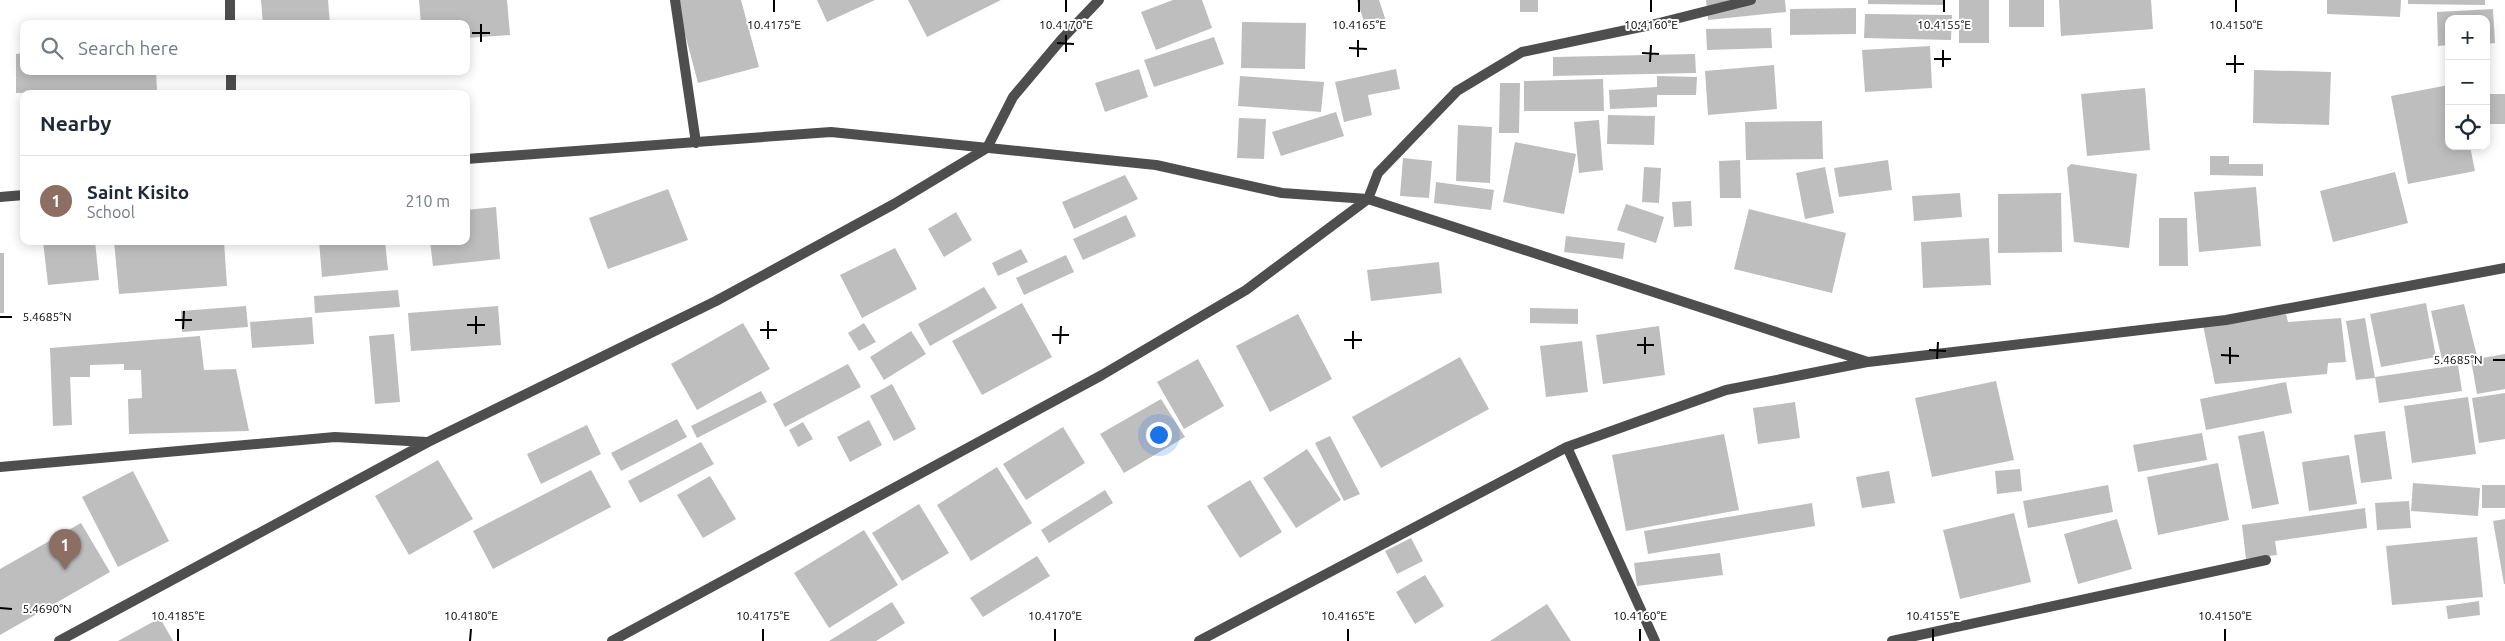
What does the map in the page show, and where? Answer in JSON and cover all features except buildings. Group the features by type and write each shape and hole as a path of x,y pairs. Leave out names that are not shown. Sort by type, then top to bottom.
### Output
{"street":[{"path":"230,0 230,20"},
{"path":"675,0 696,142"},
{"path":"59,641 428,442 716,301 894,204 987,148 1013,97 1060,40 1098,0"},
{"path":"612,641 1102,376 1246,290 1368,199 1378,172 1457,91 1522,52 1655,24 1751,0"},
{"path":"231,75 231,90"},
{"path":"470,159 831,132 1156,165 1282,193 1368,199 1868,362"},
{"path":"0,197 20,195"},
{"path":"1199,641 1567,447 1726,390 1868,362 2226,320 2505,268"},
{"path":"0,467 335,437 428,442"},
{"path":"1567,447 1655,641"},
{"path":"1892,641 2266,560"}],"place":[{"name":"Saint Kisito","path":"65,570"}]}
